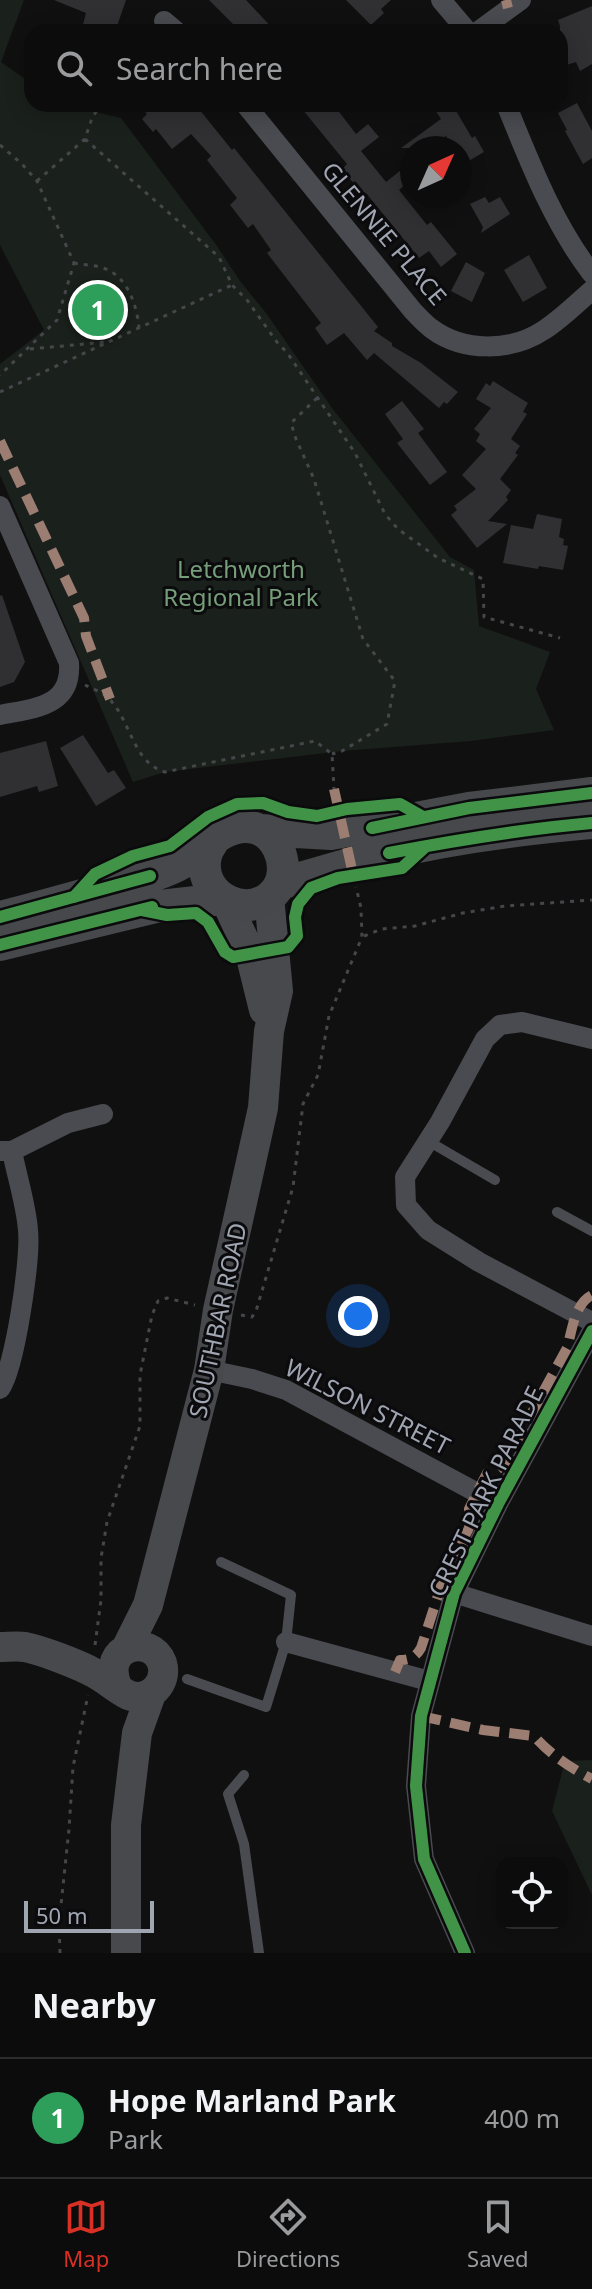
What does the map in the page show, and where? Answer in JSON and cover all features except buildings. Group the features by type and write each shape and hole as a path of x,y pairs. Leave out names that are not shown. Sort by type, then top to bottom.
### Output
{"main road":[{"path":"0,917 150,876 179,865 225,831 243,826 260,830 331,834 469,808 592,793"},
{"path":"214,840 206,854 205,870 209,885 224,900 239,906 256,904 274,891 389,853 468,838 592,823"},
{"path":"260,830 274,840 282,853 284,868 274,891"},
{"name":"SOUTHBAR ROAD","path":"132,1673 209,1370 218,1310 263,1108 269,1031 278,991 274,891"},
{"path":"0,945 160,906 224,900"},
{"name":"SOUTHBAR ROAD","path":"224,900 250,953 269,1031"},
{"path":"0,1634 57,1642 132,1673"},
{"path":"0,1647 26,1647 92,1671 132,1673"},
{"path":"126,1953 126,1825 137,1733 132,1673"}],"street":[{"path":"441,0 461,24"},
{"path":"488,24 521,0"},
{"name":"GLENNIE PLACE","path":"251,112 413,311 432,329 452,340 484,347 524,340 543,331 592,290"},
{"path":"509,112 552,213 592,274"},
{"path":"0,506 69,663 70,679 63,692 49,704 0,715"},
{"path":"592,1039 522,1022 500,1025 485,1039 405,1177 406,1205 428,1230 479,1262 592,1322"},
{"path":"0,1389 11,1363 29,1253 28,1228 6,1151 68,1123 103,1114"},
{"name":"CREST PARK PARADE","path":"465,1953 424,1859 416,1786 421,1716 454,1593 498,1504 592,1331"},
{"name":"WILSON STREET","path":"209,1370 286,1390 498,1504"},
{"name":"CREST PARK PARADE","path":"454,1593 592,1636"},
{"path":"286,1642 429,1681"}],"lane":[{"path":"428,1141 495,1180"},
{"path":"557,1212 592,1231"},
{"path":"187,1679 266,1707 286,1642 291,1595 221,1562"},
{"path":"244,1775 228,1794 244,1844 259,1953"}],"path":[{"path":"37,181 85,139 96,112"},
{"path":"85,139 219,257 232,285 247,300 355,453 385,514 398,529 438,558 483,579 484,617 560,638"},
{"path":"0,145 37,181 74,263 57,320 0,375"},
{"path":"74,263 105,268 118,276 130,293 139,328"},
{"path":"0,392 232,285"},
{"path":"30,349 111,341"},
{"path":"317,398 291,423 314,479 363,639 395,681 387,724 332,754"},
{"path":"70,679 110,699 145,760 154,769 165,772 315,741 332,754 334,789"},
{"path":"355,878 361,908 362,937 382,929 415,926 463,913 592,900"},
{"path":"60,1953 59,1924 73,1767 87,1696"}],"green space":[{"name":"Letchworth Regional Park","path":"0,0 24,0 1,62 24,78 24,112 96,112 121,118 266,313 332,408 450,557 474,570 479,626 550,652 536,689 554,730 165,772 133,782 0,475 0,364 44,330 0,245"},
{"path":"592,1760 592,1895 552,1811 565,1761"}],"marked path":[{"path":"506,0 508,8"},
{"path":"0,441 84,618 86,636 110,699"},
{"path":"334,789 355,883"},
{"path":"395,1672 400,1660 412,1657 421,1648 445,1574 472,1520 469,1509 487,1473 496,1471 504,1464 567,1348 577,1312 592,1295"},
{"path":"421,1716 483,1730 534,1736 561,1760 592,1779"}],"cycle path":[{"path":"372,828 469,808 592,793"},
{"path":"74,897 95,874 133,856 170,846 208,817 237,804 263,803 288,812 317,816 347,809 400,804 423,817"},
{"path":"389,853 490,835 592,823"},
{"path":"142,910 167,915 196,913 208,922 225,952 233,957 288,947 297,936 295,917 298,904 311,888 338,878 402,868 425,847"},
{"path":"0,917 150,876"},
{"path":"0,945 152,907"},
{"path":"465,1953 424,1859 416,1786 421,1716 454,1593 498,1504 592,1331"}],"place":[{"name":"Hope Marland Park","path":"98,310"}]}
